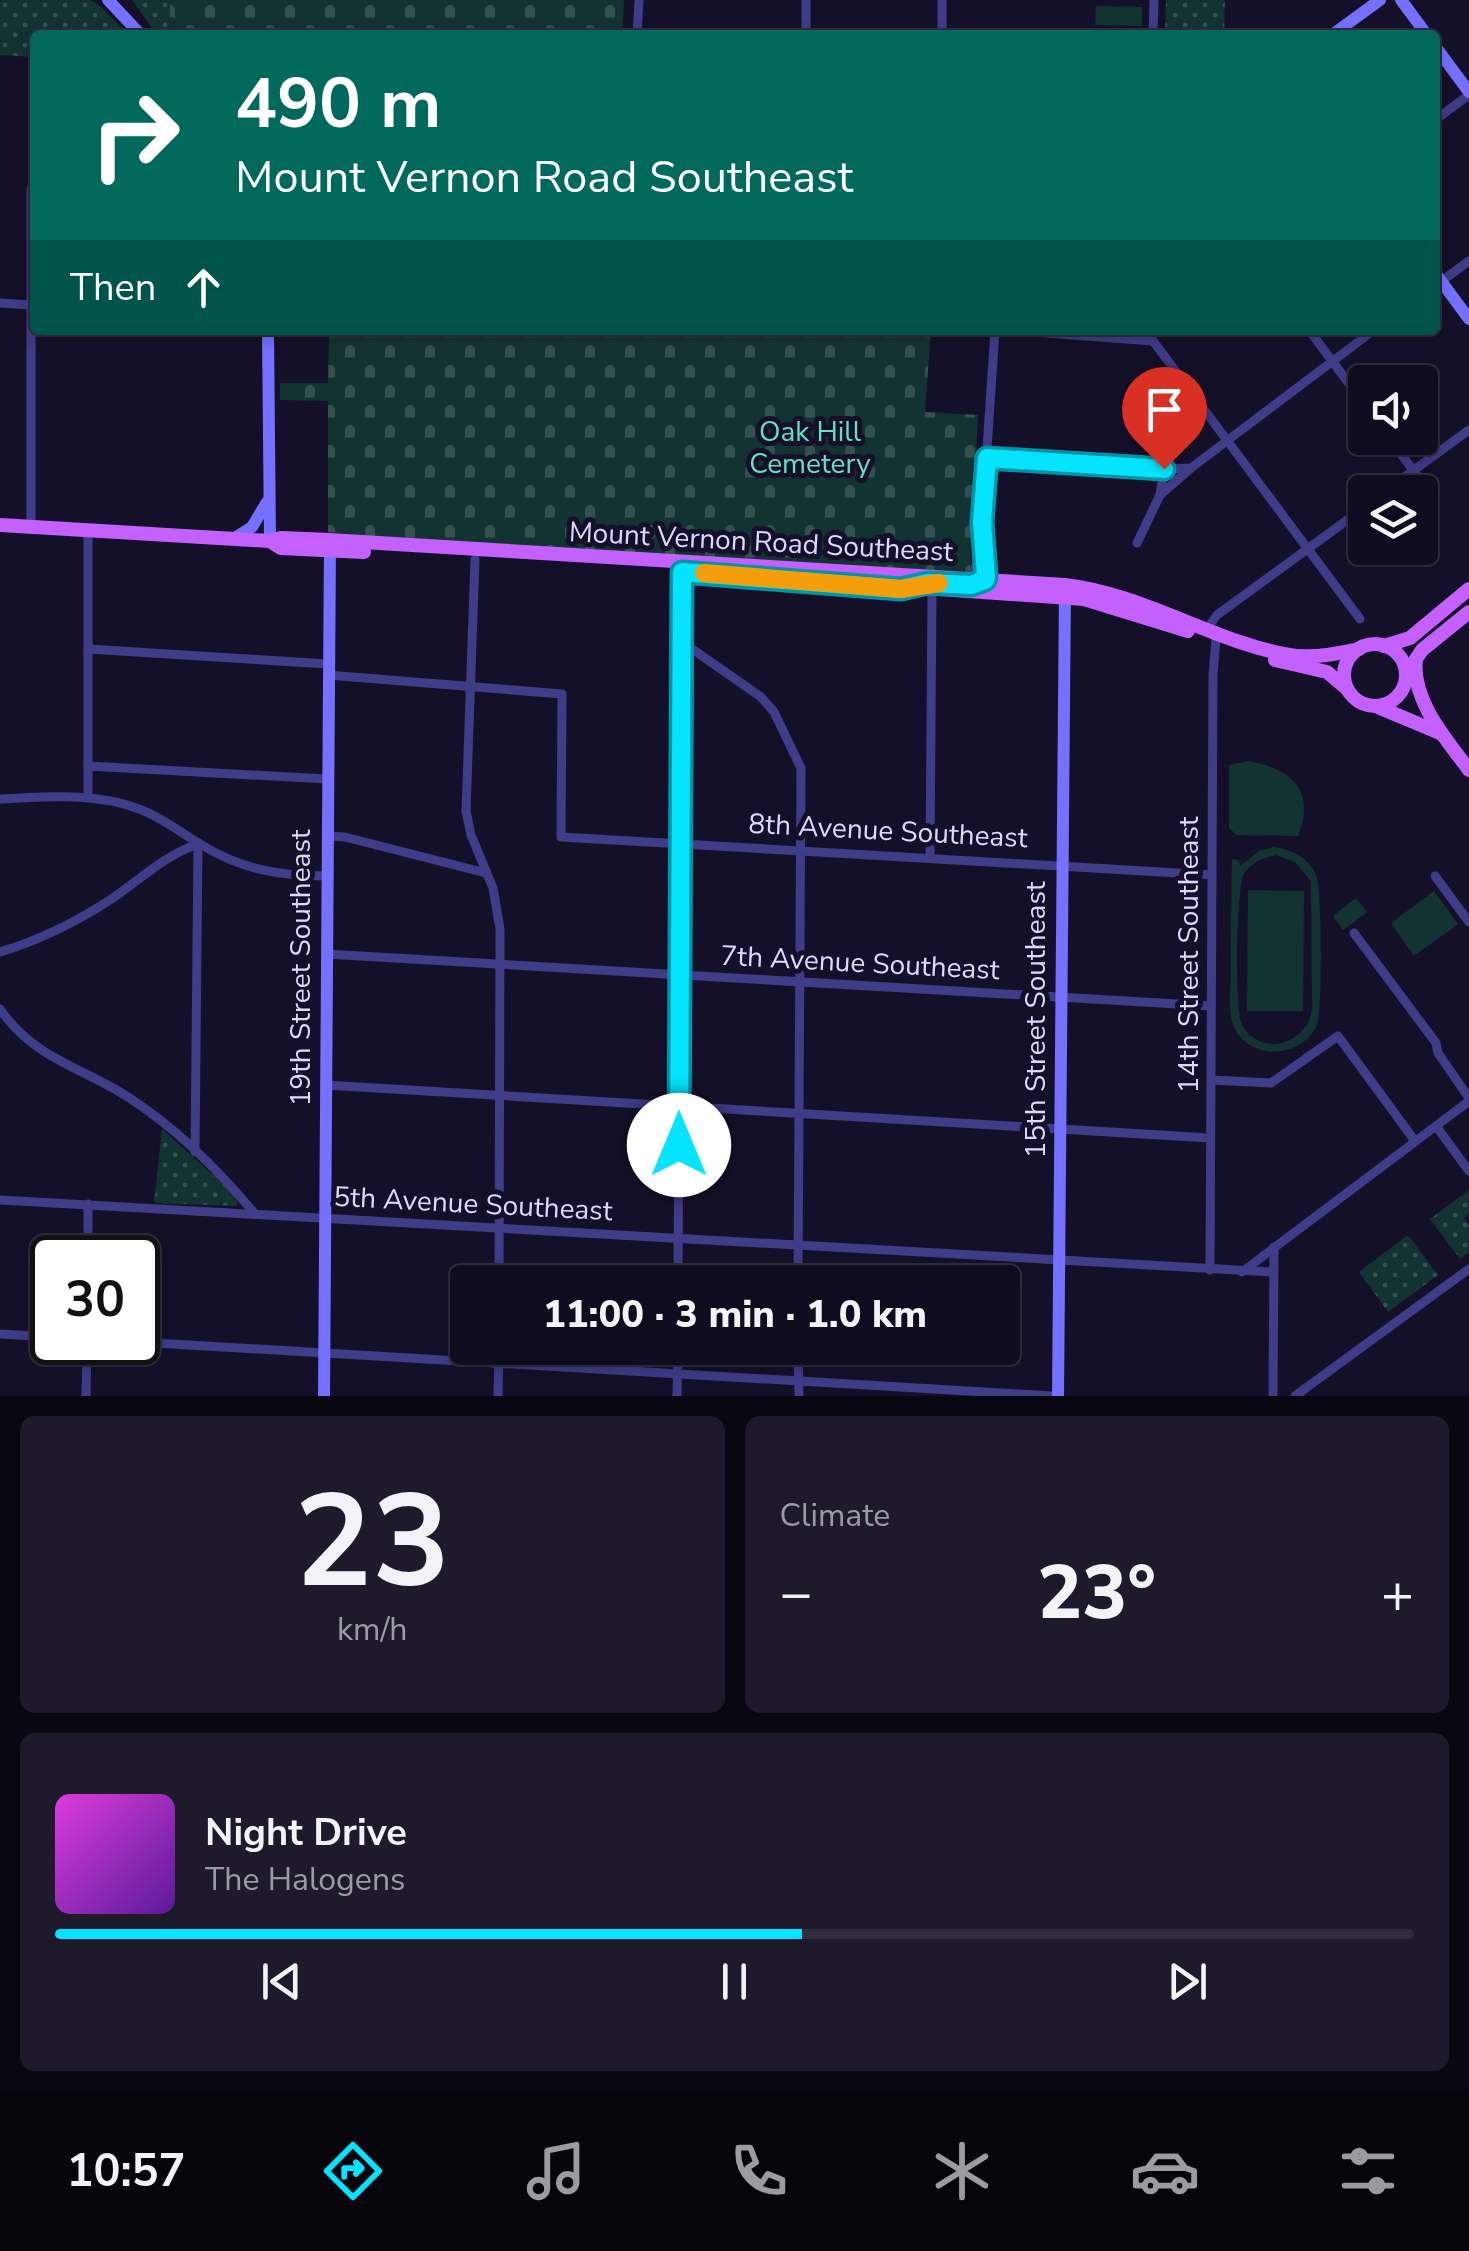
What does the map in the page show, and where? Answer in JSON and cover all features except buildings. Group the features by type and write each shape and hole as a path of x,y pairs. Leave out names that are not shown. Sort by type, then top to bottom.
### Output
{"main road":[{"path":"108,0 136,30"},
{"path":"1339,30 1380,0"},
{"path":"1401,0 1422,30"},
{"path":"1440,53 1469,94"},
{"path":"1440,284 1469,320"},
{"path":"268,335 270,541"},
{"path":"233,539 252,527 267,502"},
{"name":"Mount Vernon Road Southeast","path":"0,525 270,541 282,548 330,545 978,580 1066,592 1290,655 1358,649"},
{"name":"Mount Vernon Road Southeast","path":"330,545 932,591 1066,592"},
{"name":"19th Street Southeast","path":"324,1396 330,545"},
{"path":"901,589 928,583 971,585 978,580"},
{"path":"1450,627 1448,619 1466,601 1468,589"},
{"path":"1439,728 1359,702 1346,688 1344,670 1358,649 1410,638 1468,589"},
{"name":"15th Street Southeast","path":"1055,1396 1066,592"},
{"path":"1378,706 1396,698 1416,659 1469,612"},
{"name":"Mount Vernon Road Southeast","path":"1212,635 1285,664 1326,672 1346,688"},
{"path":"1384,646 1404,663 1405,684 1418,706 1439,728"},
{"path":"1416,659 1415,683 1439,728 1469,770"}],"street":[{"path":"637,30 639,0"},
{"path":"806,0 806,30"},
{"path":"942,0 942,30"},
{"path":"1154,0 1154,30"},
{"path":"1440,116 1469,94"},
{"path":"1440,278 1469,261"},
{"path":"0,302 30,305"},
{"path":"31,335 31,527"},
{"path":"978,580 986,559 982,549 994,335"},
{"path":"1126,335 1153,341"},
{"path":"1149,335 1360,619"},
{"path":"1313,335 1348,382"},
{"path":"1160,495 1190,468 1367,335"},
{"path":"1406,475 1469,430"},
{"path":"1402,455 1417,475"},
{"path":"987,458 1190,468"},
{"path":"1137,543 1160,495 1164,469"},
{"path":"1212,635 1217,616 1348,520"},
{"path":"88,531 88,797"},
{"path":"475,559 466,810 471,835 493,888 500,929 499,1265"},
{"path":"678,1265 682,572"},
{"path":"930,858 932,591"},
{"name":"14th Street Southeast","path":"1210,1270 1212,635"},
{"path":"682,642 748,688 774,712 802,768 798,1265"},
{"path":"88,649 328,669 470,686"},
{"name":"8th Avenue Southeast","path":"470,686 562,694 561,837 1212,875"},
{"path":"88,766 327,779"},
{"path":"0,799 88,797 136,807 179,828 198,844 262,872 326,876"},
{"path":"327,836 486,872"},
{"path":"0,952 72,922 114,897 153,866 198,844"},
{"path":"194,1152 198,844"},
{"path":"1434,876 1469,922"},
{"path":"1242,1272 1469,1100 1438,1053 1436,1043 1354,933"},
{"name":"7th Avenue Southeast","path":"326,954 1211,1006"},
{"path":"0,1009 25,1040 46,1056 134,1100 194,1152 255,1214"},
{"path":"1210,1080 1271,1083 1338,1036 1416,1141"},
{"path":"325,1085 1210,1138"},
{"path":"1436,1126 1469,1171"},
{"name":"5th Avenue Southeast","path":"0,1200 1273,1272"},
{"path":"88,1204 88,1235"},
{"path":"1272,1396 1274,1246"},
{"path":"1296,1396 1469,1269"},
{"path":"0,1334 30,1336"},
{"path":"160,1343 450,1361"},
{"path":"86,1396 87,1365"},
{"path":"498,1365 498,1396"},
{"path":"516,1365 1055,1396"},
{"path":"678,1365 678,1396"},
{"path":"798,1365 798,1396"}],"green space":[{"path":"0,0 90,0 124,30 30,30 30,57 0,55"},
{"path":"132,0 170,0 169,30 153,30"},
{"path":"170,0 624,0 622,30 169,30"},
{"path":"1166,0 1225,0 1224,30 1165,30"},
{"path":"1096,6 1142,7 1142,26 1095,25"},
{"name":"Oak Hill Cemetery","path":"329,335 931,335 925,412 978,415 970,572 432,542 328,532 328,401 280,400 280,383 328,383"},
{"path":"1249,761 1277,770 1296,785 1304,806 1298,836 1237,835 1229,828 1229,765"},
{"path":"1274,847 1299,855 1313,869 1318,885 1321,952 1316,1028 1307,1039 1284,1051 1271,1052 1247,1043 1238,1034 1231,1014 1232,859 1239,860 1240,866 1259,851","holes":["1276,855 1296,863 1311,881 1312,1008 1302,1031 1292,1039 1269,1044 1248,1034 1239,1012 1237,947 1241,883 1247,870 1262,859"]},
{"path":"1248,890 1304,891 1303,1011 1247,1011"},
{"path":"1434,891 1458,924 1414,956 1391,923"},
{"path":"1356,898 1367,912 1343,930 1333,916"},
{"path":"162,1129 235,1195 238,1206 154,1203"},
{"path":"1469,1190 1469,1214 1464,1218 1469,1225 1469,1252 1460,1259 1430,1219"},
{"path":"1408,1235 1438,1275 1388,1312 1359,1272"}],"slow traffic":[{"path":"704,573 901,589 939,583"}],"route":[{"path":"679,1145 682,572 901,589 928,583 977,584 986,576 982,522 987,458 1164,469"}]}
